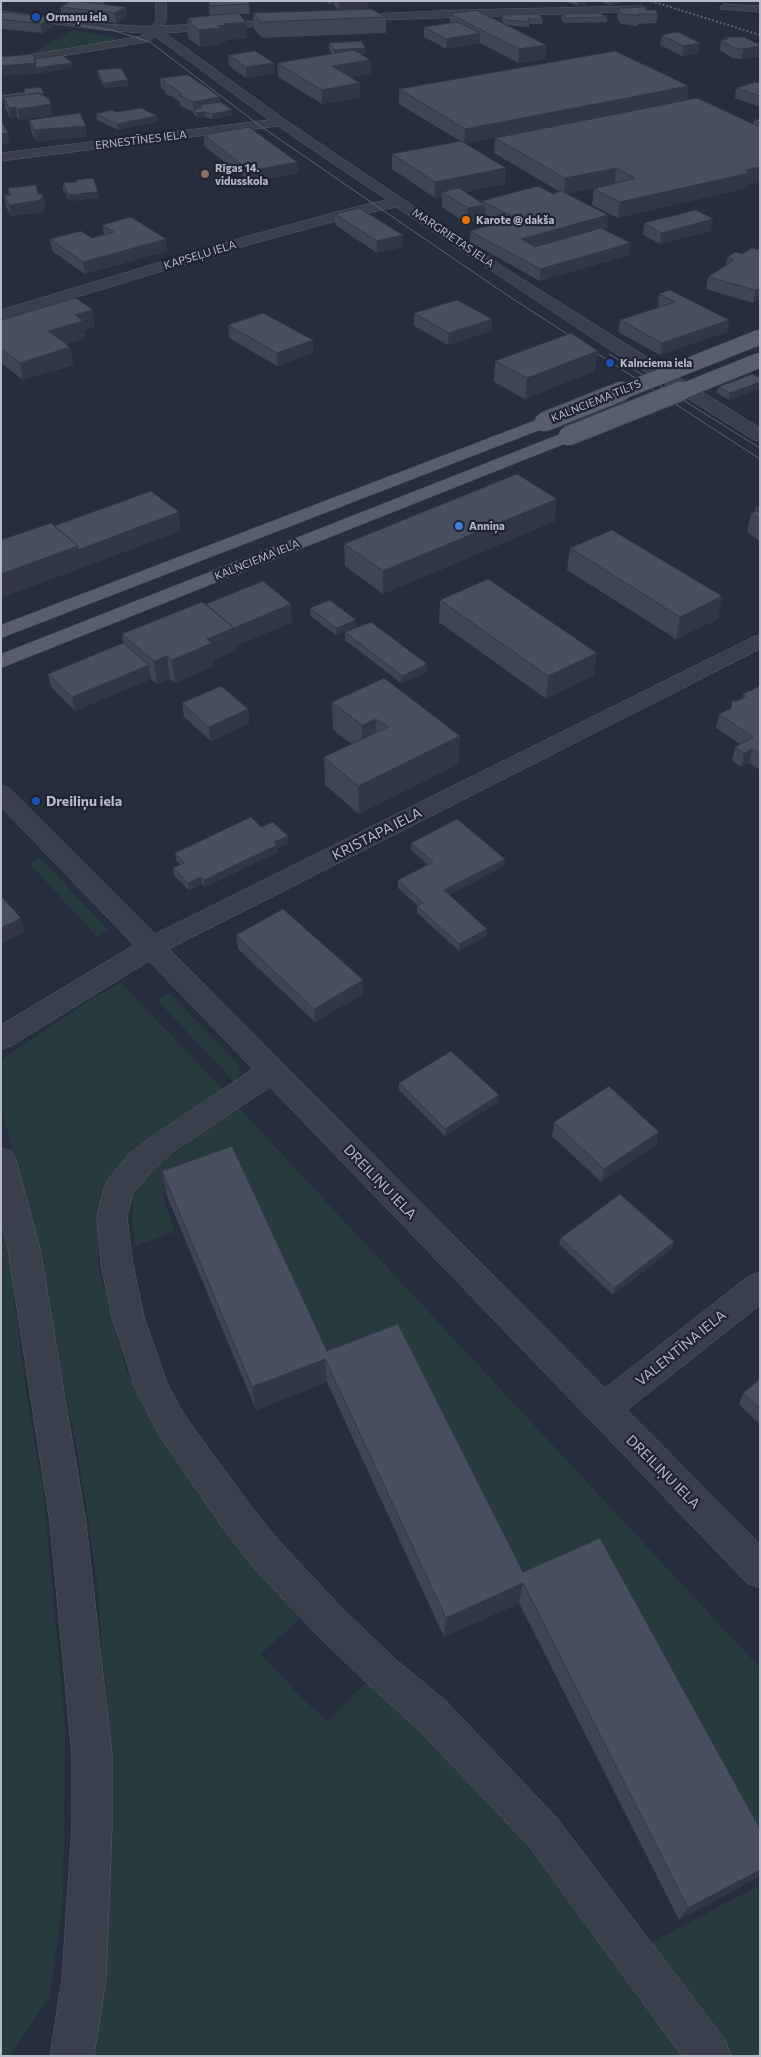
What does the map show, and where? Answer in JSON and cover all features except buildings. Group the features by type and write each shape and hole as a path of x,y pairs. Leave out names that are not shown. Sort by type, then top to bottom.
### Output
{"main road":[{"name":"KALNCIEMA TILTS","path":"544,422 760,337"},
{"name":"KALNCIEMA TILTS","path":"568,436 760,360"},
{"name":"KALNCIEMA IELA","path":"1,632 544,422"},
{"name":"KALNCIEMA IELA","path":"1,662 568,436"}],"street":[{"path":"1,63 146,39 162,17 161,1"},
{"path":"444,2 462,13"},
{"path":"725,6 760,9"},
{"path":"337,19 462,13 641,9"},
{"path":"1,14 103,27 154,30 298,20"},
{"name":"MARGRIETAS IELA","path":"154,30 280,122 530,290 760,436"},
{"name":"ERNESTĪNES IELA","path":"1,157 280,122"},
{"name":"KAPSEĻU IELA","path":"1,315 246,241 360,210 400,202"},
{"path":"660,373 741,341 760,331"},
{"name":"KRISTAPA IELA","path":"1,1039 151,947 760,641"},
{"name":"DREILIŅU IELA","path":"1,793 760,1570"},
{"path":"272,1071 163,1144 140,1163 119,1189 112,1217 117,1266 128,1317 152,1388 171,1424 236,1516 266,1554 330,1622 381,1671 431,1714 542,1831 709,2056"},
{"path":"1,1160 24,1250 68,1523 92,1756 92,1826 84,1979 72,2056"},
{"name":"VALENTĪNA IELA","path":"602,1410 760,1286"}],"shaded area":[{"path":"73,30 109,36 127,40 27,56"},
{"path":"41,857 109,931 97,937 29,863"},
{"path":"121,983 224,1090 98,1214 98,1265 125,1367 171,1454 299,1619 261,1654 303,1699 328,1721 368,1680 442,1749 508,1820 684,2056 94,2056 109,1733 97,1583 80,1465 44,1282 1,1105 1,1060 93,998"},
{"path":"169,993 238,1063 240,1073 235,1083 157,1000"},
{"path":"240,1109 760,1668 760,1852 329,1364 237,1167 163,1195 174,1232 135,1246 132,1224 133,1199 148,1173 204,1131"},
{"path":"1,1220 7,1241 25,1383 44,1498 65,1726 63,1899 50,1997 9,2056 1,2056"},
{"path":"760,1885 760,2056 727,2056 645,1946"}],"tram line":[{"path":"39,19 112,30 150,42 259,125 378,207 507,295 760,459"},
{"path":"609,354 760,448"}],"railway":[{"path":"651,1 760,35"}],"place":[{"name":"Ormaņu iela","path":"36,17"},
{"name":"Rīgas 14. vidusskola","path":"205,174"},
{"name":"Karote @ dakša","path":"466,220"},
{"name":"Kalnciema iela","path":"610,363"},
{"name":"Anniņa","path":"459,526"},
{"name":"Dreiliņu iela","path":"36,801"}]}
